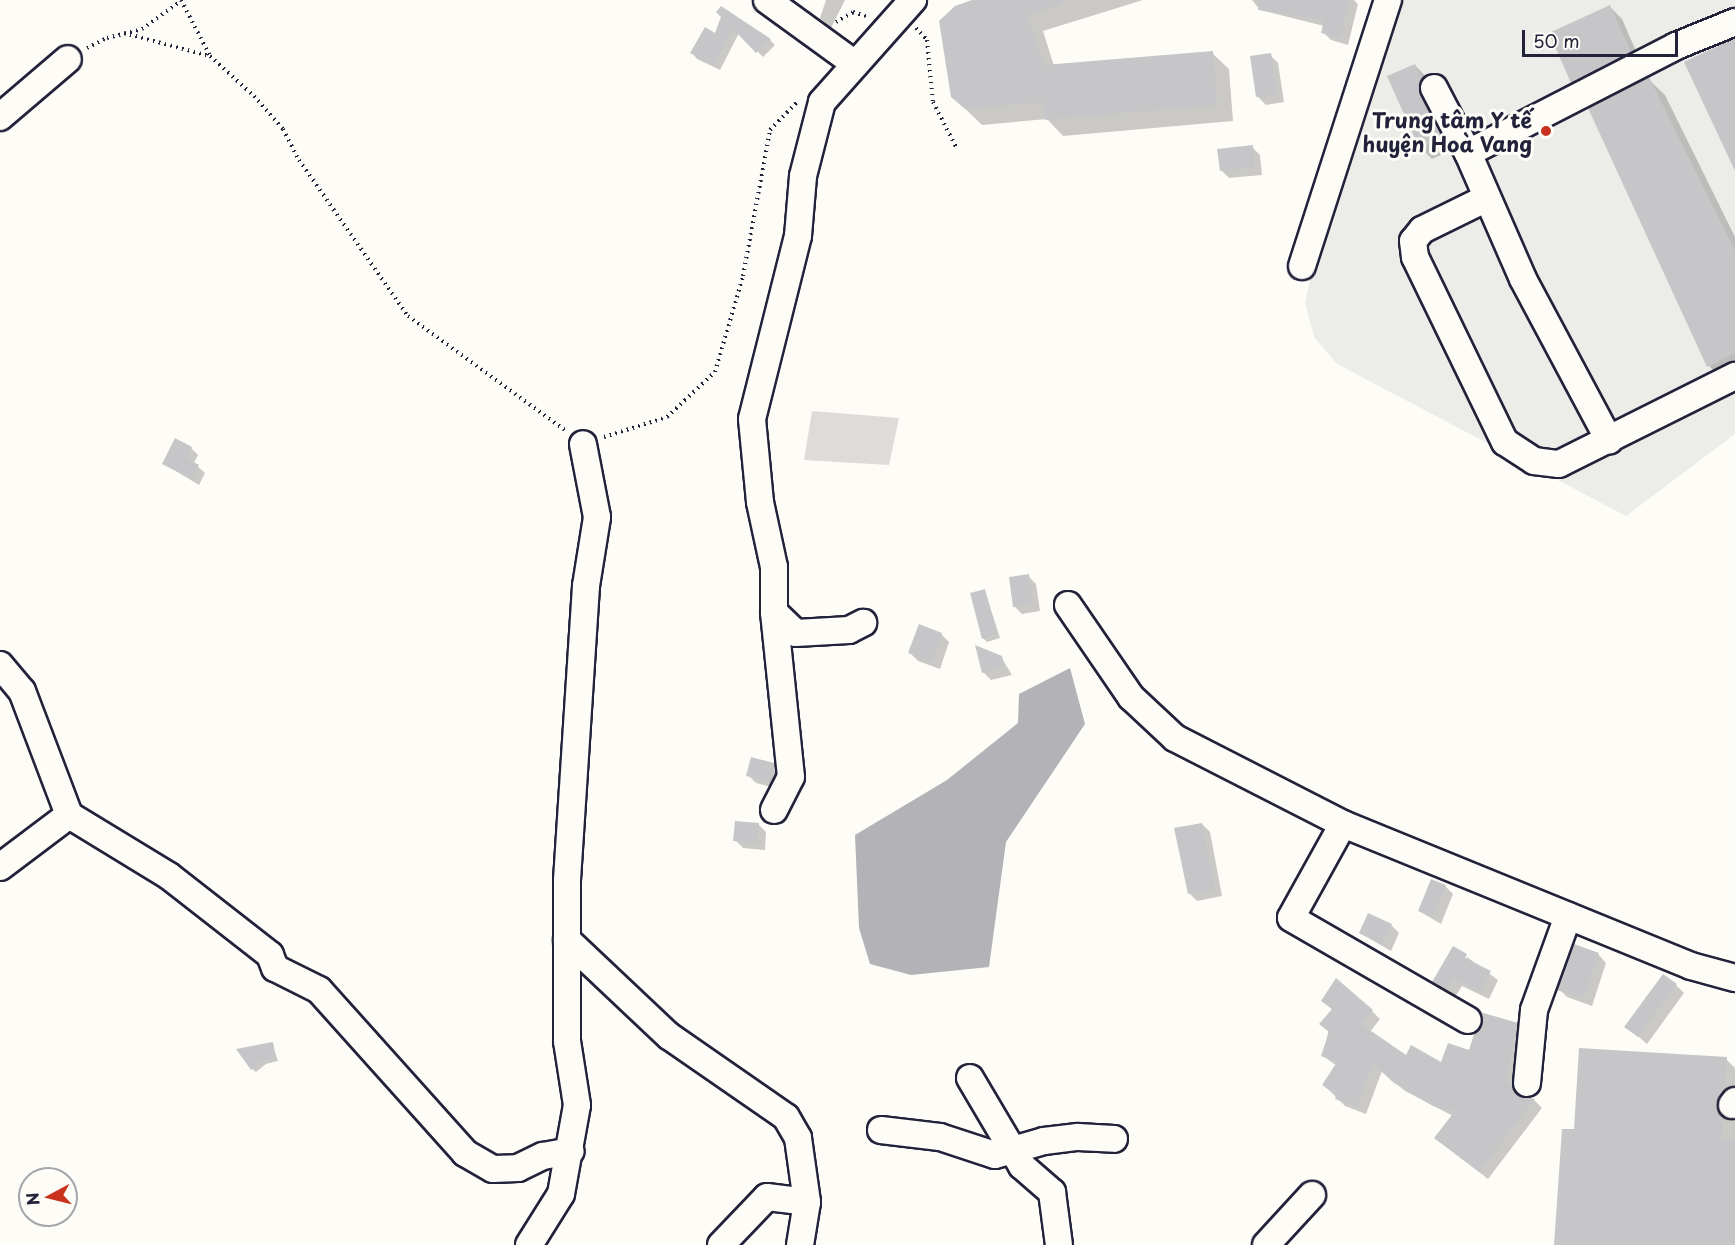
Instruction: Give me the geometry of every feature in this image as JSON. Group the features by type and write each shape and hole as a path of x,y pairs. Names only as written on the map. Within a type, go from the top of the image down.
{"street":[{"path":"766,0 855,64"},
{"path":"774,810 791,777 774,612 774,567 760,502 752,419 798,236 803,176 822,102 914,0"},
{"path":"1302,266 1388,0"},
{"path":"1468,153 1676,46 1735,22"},
{"path":"0,117 68,59"},
{"path":"1434,88 1468,153 1523,279 1609,440"},
{"path":"1487,198 1422,230 1413,241 1415,257 1505,442 1534,461 1559,464 1735,376"},
{"path":"529,1245 561,1194 571,1151 577,1105 567,1041 567,880 586,586 597,517 583,444"},
{"path":"1068,605 1131,697 1160,728 1343,824 1691,966 1735,978"},
{"path":"774,612 796,633 849,630 863,623"},
{"path":"0,665 22,691 69,815 169,876 270,955 275,968 319,990 465,1153 493,1169 518,1168 543,1156 571,1151"},
{"path":"0,867 69,815"},
{"path":"1343,824 1291,918 1468,1020"},
{"path":"1527,1083 1534,1010 1568,916"},
{"path":"567,940 669,1036 786,1118 798,1138 807,1202 800,1245"},
{"path":"970,1078 1022,1166 1052,1192 1059,1245"},
{"path":"881,1130 940,1137 995,1155 1014,1149 1078,1137 1114,1139"},
{"path":"1266,1245 1312,1195"},
{"path":"721,1245 767,1197 807,1202"}],"path":[{"path":"68,59 107,38 142,29 181,0 210,56 254,96 283,129 299,160 408,315 583,444 668,417 715,372 744,276 770,130 806,92"},
{"path":"818,39 853,12 872,19 895,20 914,27 927,40 933,102 957,149"},
{"path":"124,33 210,56"}],"shaded area":[{"name":"Trung tâm Y tế huyện Hoà Vang","path":"1400,0 1735,0 1735,434 1626,516 1337,364 1314,337 1305,302 1314,262"},
{"path":"812,411 899,418 889,465 804,460"},
{"path":"1070,668 1085,724 1006,842 989,967 911,975 870,964 859,928 855,835 947,780 1018,723 1019,694"}],"building":[{"path":"972,0 1062,0 1063,4 1028,15 1044,65 1213,51 1217,105 1045,120 1044,102 965,109 951,97 939,21 955,6"},
{"path":"1258,0 1349,0 1341,38 1321,33 1324,20 1258,10"},
{"path":"1610,5 1631,52 1571,83 1549,33"},
{"path":"721,6 771,39 756,53 733,29 714,66 690,53 705,27 715,33 721,17 716,12"},
{"path":"1735,38 1735,171 1684,62"},
{"path":"1271,53 1277,95 1256,97 1250,56"},
{"path":"1415,64 1422,79 1420,94 1443,137 1419,148 1387,76"},
{"path":"1649,77 1735,251 1735,353 1707,367 1588,108"},
{"path":"1253,145 1255,168 1220,171 1217,149"},
{"path":"175,438 192,447 187,458 199,465 192,479 162,464"},
{"path":"1029,574 1033,604 1013,607 1009,577"},
{"path":"985,589 997,634 982,639 970,593"},
{"path":"919,624 942,633 932,662 908,653"},
{"path":"975,645 1002,656 1005,667 982,673"},
{"path":"751,757 774,763 772,782 746,776"},
{"path":"735,821 759,823 757,843 733,841"},
{"path":"1202,823 1215,889 1188,894 1174,828"},
{"path":"1431,879 1446,885 1433,917 1418,911"},
{"path":"1368,913 1392,924 1382,945 1359,933"},
{"path":"1574,944 1599,953 1584,999 1557,990"},
{"path":"1453,946 1467,954 1465,958 1491,971 1481,992 1453,979 1447,990 1432,982"},
{"path":"1663,974 1677,984 1638,1037 1624,1027"},
{"path":"1336,978 1373,1010 1361,1024 1406,1055 1411,1045 1441,1062 1448,1043 1469,1050 1474,1034 1481,1027 1480,1012 1518,1023 1506,1079 1519,1095 1535,1099 1479,1172 1434,1138 1455,1111 1433,1106 1394,1083 1373,1064 1357,1107 1335,1099 1336,1095 1322,1085 1337,1062 1321,1056 1329,1032 1319,1024 1332,1009 1321,1001"},
{"path":"273,1042 276,1058 262,1061 251,1070 236,1049"},
{"path":"1579,1048 1727,1057 1725,1091 1717,1104 1723,1117 1722,1140 1735,1140 1735,1245 1554,1245 1562,1129 1574,1129"}],"place":[{"name":"Trung tâm Y tế huyện Hoà Vang","path":"1546,131"}]}
